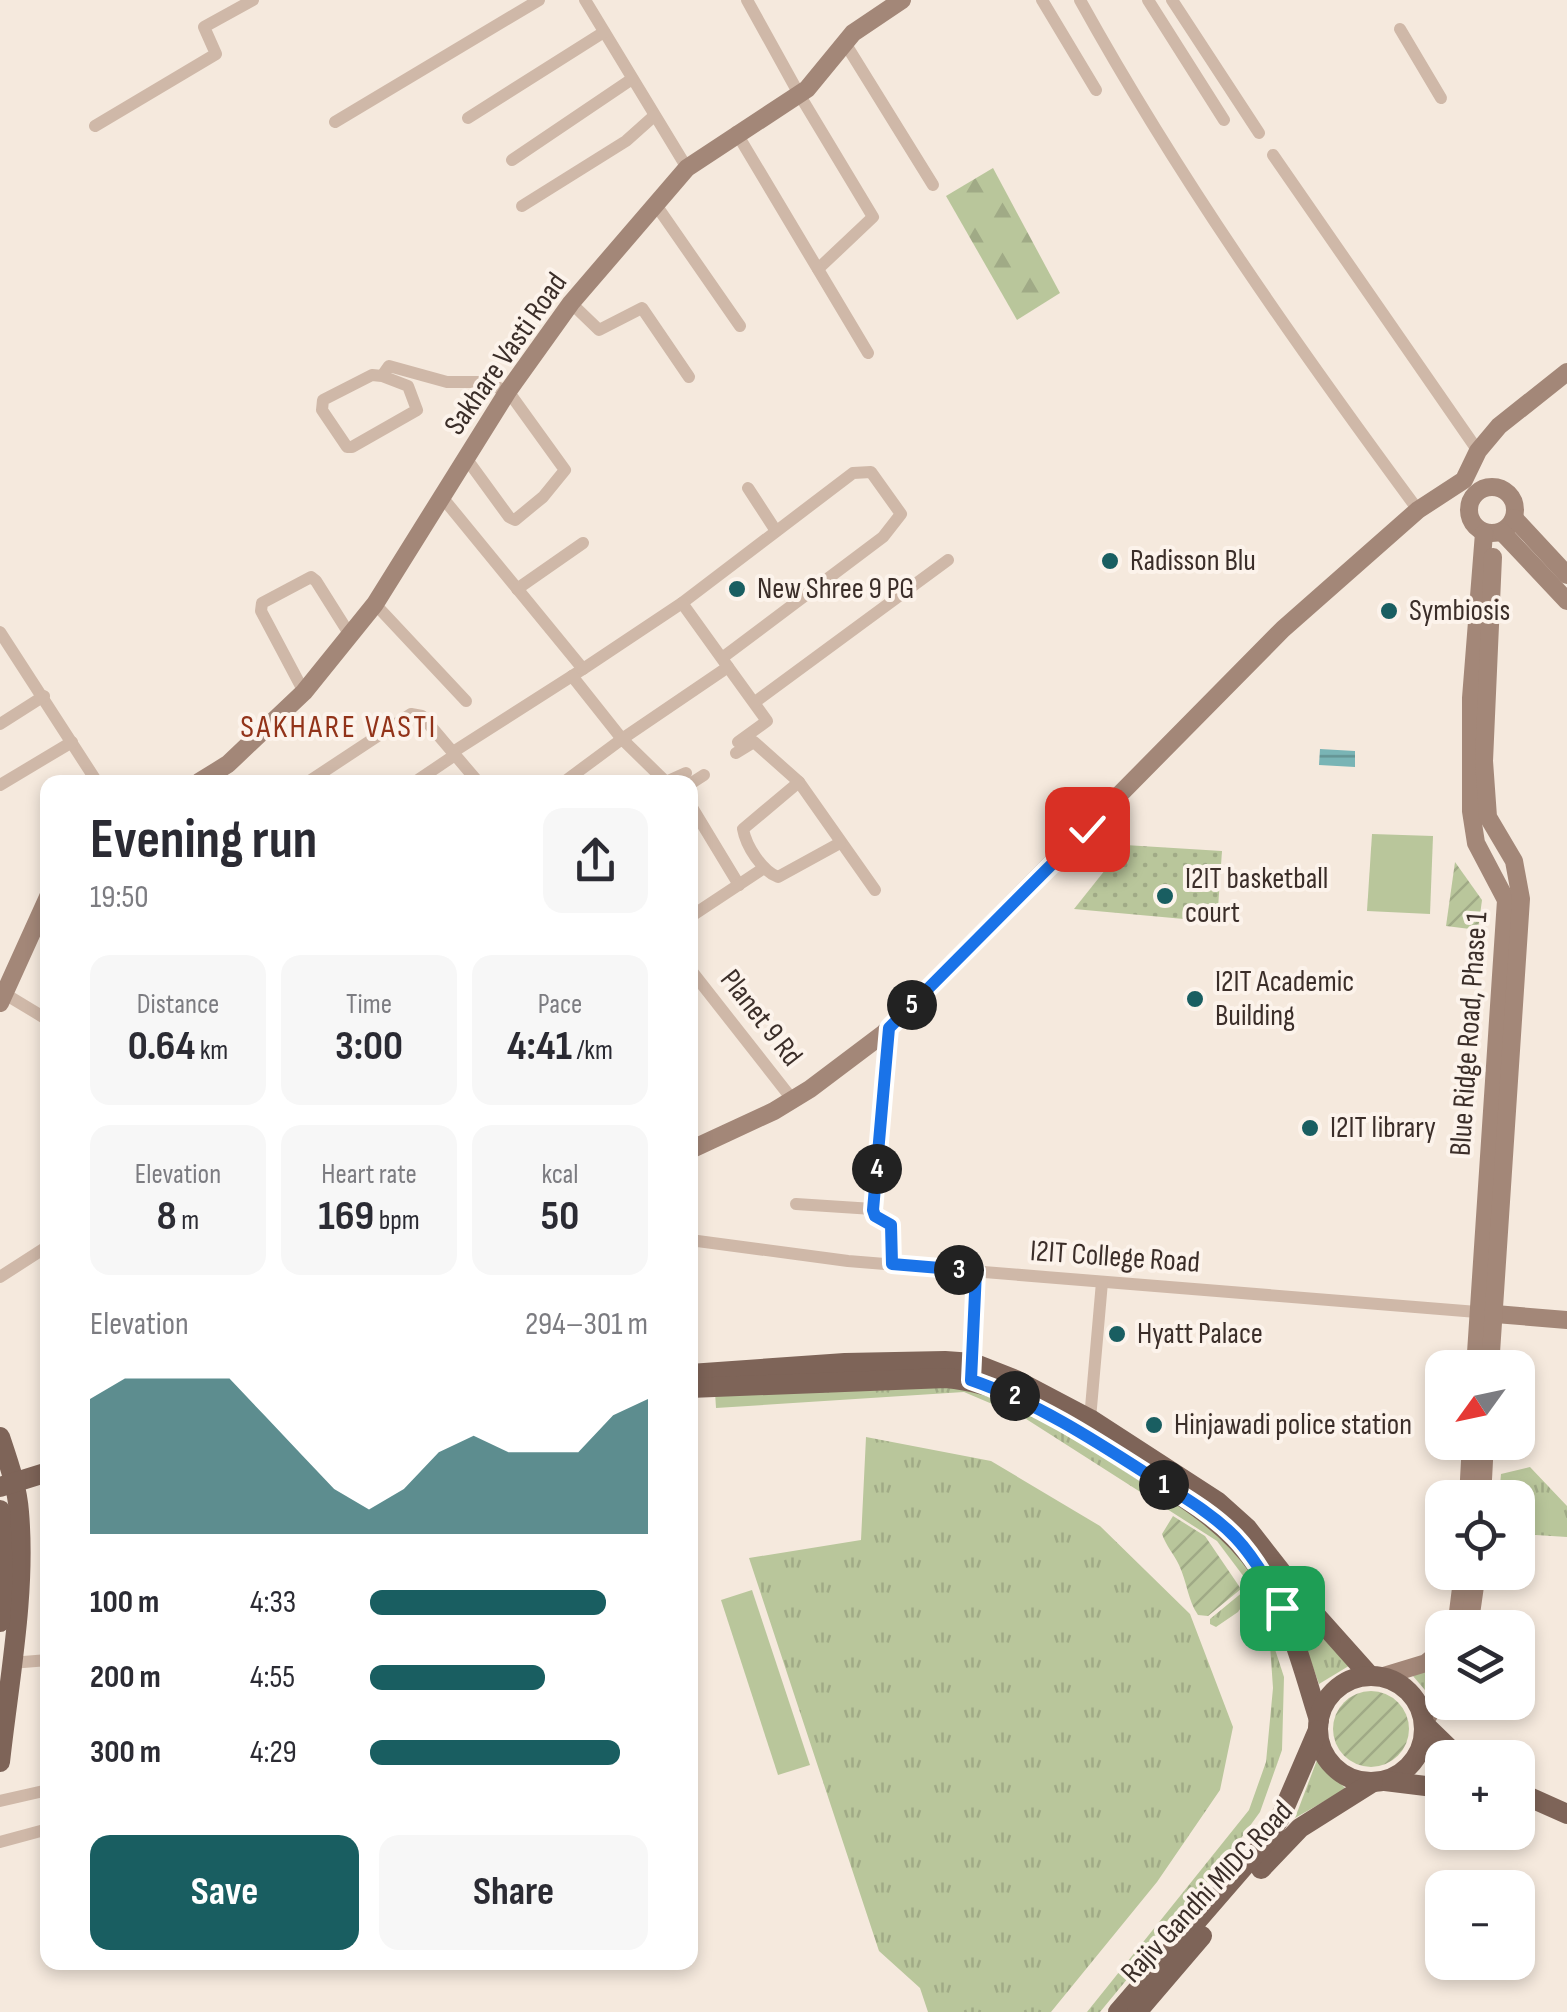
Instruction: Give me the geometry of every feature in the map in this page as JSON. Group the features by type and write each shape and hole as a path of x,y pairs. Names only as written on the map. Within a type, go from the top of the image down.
{"main road":[{"path":"698,1373 846,1363 972,1372 1016,1380 1218,1502 1247,1528 1310,1610 1375,1676 1408,1691 1420,1708 1424,1738 1416,1758 1402,1773 1378,1782"},
{"path":"698,1388 972,1372"},
{"path":"1088,1426 1210,1514 1236,1538 1260,1570 1282,1608 1319,1725 1323,1750 1335,1767 1352,1778 1425,1786"},
{"path":"0,1436 6,1478 19,1512 19,1570 0,1762"},
{"path":"6,1478 40,1462"},
{"path":"6,1478 40,1473"},
{"path":"0,1510 0,1622"},
{"path":"1319,1725 1326,1700 1341,1686 1375,1676"},
{"path":"1424,1724 1440,1740"},
{"name":"Rajiv Gandhi MIDC Road","path":"1118,2012 1267,1840 1319,1725"},
{"name":"Rajiv Gandhi MIDC Road","path":"1137,2012 1300,1828 1378,1782"},
{"path":"1535,1805 1567,1814"},
{"path":"1535,1808 1567,1824"}],"street":[{"path":"95,126 216,54 204,27 253,0"},
{"path":"335,122 538,0"},
{"path":"585,0 687,168"},
{"path":"747,0 798,94 873,217 818,269"},
{"name":"Sakhare Vasti Road","path":"210,775 228,764 304,692 375,604 508,390 572,304 687,168 806,89 852,33 902,0"},
{"path":"1042,0 1096,90"},
{"path":"1080,0 1126,83 1265,298 1418,510"},
{"path":"1148,0 1224,120"},
{"path":"1172,0 1259,133"},
{"path":"1400,30 1441,98"},
{"path":"468,118 604,32"},
{"path":"845,43 933,185"},
{"path":"512,160 632,80"},
{"path":"522,206 626,141 654,116"},
{"path":"736,132 868,353"},
{"path":"1274,156 1478,450"},
{"path":"656,204 740,326"},
{"path":"572,304 599,330 642,308 690,377"},
{"path":"382,376 389,366 447,382 481,382 508,390 564,465 564,476 515,520 466,458"},
{"path":"1567,372 1503,422 1478,450 1468,516 1477,529 1498,529 1567,575"},
{"path":"372,375 382,376 408,386 417,410 347,447 322,410 324,400 372,375"},
{"path":"425,775 682,603 852,473 871,472 901,514 883,537 573,775"},
{"path":"698,1146 792,1099 889,1028 1283,629 1418,510 1470,487 1504,490 1514,503 1498,529"},
{"path":"748,488 776,530"},
{"path":"442,496 517,589 622,739 659,775"},
{"path":"1498,529 1567,601"},
{"name":"Blue Ridge Road, Phase 1","path":"1488,1350 1485,1313 1506,900 1476,843 1471,811 1471,698 1498,529"},
{"name":"Blue Ridge Road, Phase 1","path":"1479,1350 1521,899 1514,861 1488,817 1486,801 1484,761 1498,529"},
{"path":"517,589 583,543"},
{"path":"755,702 948,560"},
{"path":"304,692 260,611 262,603 310,577 316,580 350,635"},
{"path":"682,603 767,720 734,750 754,742 798,782 875,890"},
{"path":"375,604 466,701"},
{"path":"0,632 93,775"},
{"path":"0,724 44,696"},
{"path":"319,775 411,714 422,716 472,775"},
{"path":"0,785 72,742"},
{"path":"698,776 704,775"},
{"path":"798,782 742,829 764,868 778,877 840,843"},
{"path":"698,817 739,885"},
{"path":"698,911 764,868"},
{"path":"40,915 2,998 40,1016"},
{"name":"Planet 9 Rd","path":"698,979 792,1099"},
{"path":"889,1028 873,1210 875,1216 891,1225 892,1264"},
{"path":"796,1204 873,1210"},
{"name":"I2IT College Road","path":"698,1241 892,1264 1485,1313"},
{"path":"0,1277 40,1251"},
{"path":"972,1372 976,1271"},
{"path":"1088,1426 1102,1282"},
{"path":"1485,1313 1567,1320"},
{"path":"11,1663 40,1661"},
{"path":"1375,1676 1425,1663"},
{"path":"1424,1724 1426,1720"},
{"path":"0,1801 40,1792"},
{"path":"0,1842 40,1831"}],"green space":[{"path":"993,168 1060,293 1017,320 946,196"},
{"path":"1372,834 1433,836 1430,914 1367,911"},
{"path":"1125,845 1222,851 1217,922 1074,909"},
{"path":"1455,862 1482,900 1478,930 1446,926"},
{"path":"961,1384 1036,1413 1214,1524 1260,1581 1238,1612 1216,1627 1210,1624 1210,1619 1244,1591 1244,1577 1217,1541 1023,1417 964,1392 716,1408 715,1392"},
{"path":"866,1437 991,1461 1100,1526 1190,1614 1233,1727 1220,1790 1157,1882 1051,2012 928,2012 920,1988 879,1951 749,1558 861,1540"},
{"path":"1530,1467 1567,1506 1567,1537 1535,1535 1535,1480 1500,1480 1501,1474"},
{"path":"1173,1516 1205,1536 1241,1589 1208,1616 1198,1615 1195,1610 1179,1565 1162,1534"},
{"path":"752,1590 810,1765 778,1775 721,1600"},
{"path":"1291,1606 1352,1664 1319,1684"},
{"path":"1269,1631 1284,1677 1282,1750 1260,1812 1100,2012 1087,2012 1249,1810 1266,1762 1273,1688"},
{"path":"1425,1670 1425,1690 1413,1676"},
{"path":"1371,1691 1398,1702 1409,1729 1398,1756 1371,1767 1344,1756 1333,1729 1344,1702"},
{"path":"1317,1760 1346,1789 1295,1818"}],"water":[{"path":"1320,749 1355,751 1355,767 1319,765"}],"place":[{"name":"Radisson Blu","path":"1110,561"},
{"name":"New Shree 9 PG","path":"737,589"},
{"name":"Symbiosis","path":"1389,611"},
{"name":"I2IT basketball court","path":"1165,896"},
{"name":"I2IT Academic Building","path":"1195,999"},
{"name":"I2IT library","path":"1310,1128"},
{"name":"Hyatt Palace","path":"1117,1334"},
{"name":"Hinjawadi police station","path":"1154,1425"}],"district":[{"name":"SAKHARE VASTI","path":"339,727"}],"route":[{"path":"1087,829 889,1028 873,1210 875,1216 891,1225 892,1264 976,1271 971,1380 1011,1394 1086,1434 1210,1514 1236,1538 1282,1608"}]}
